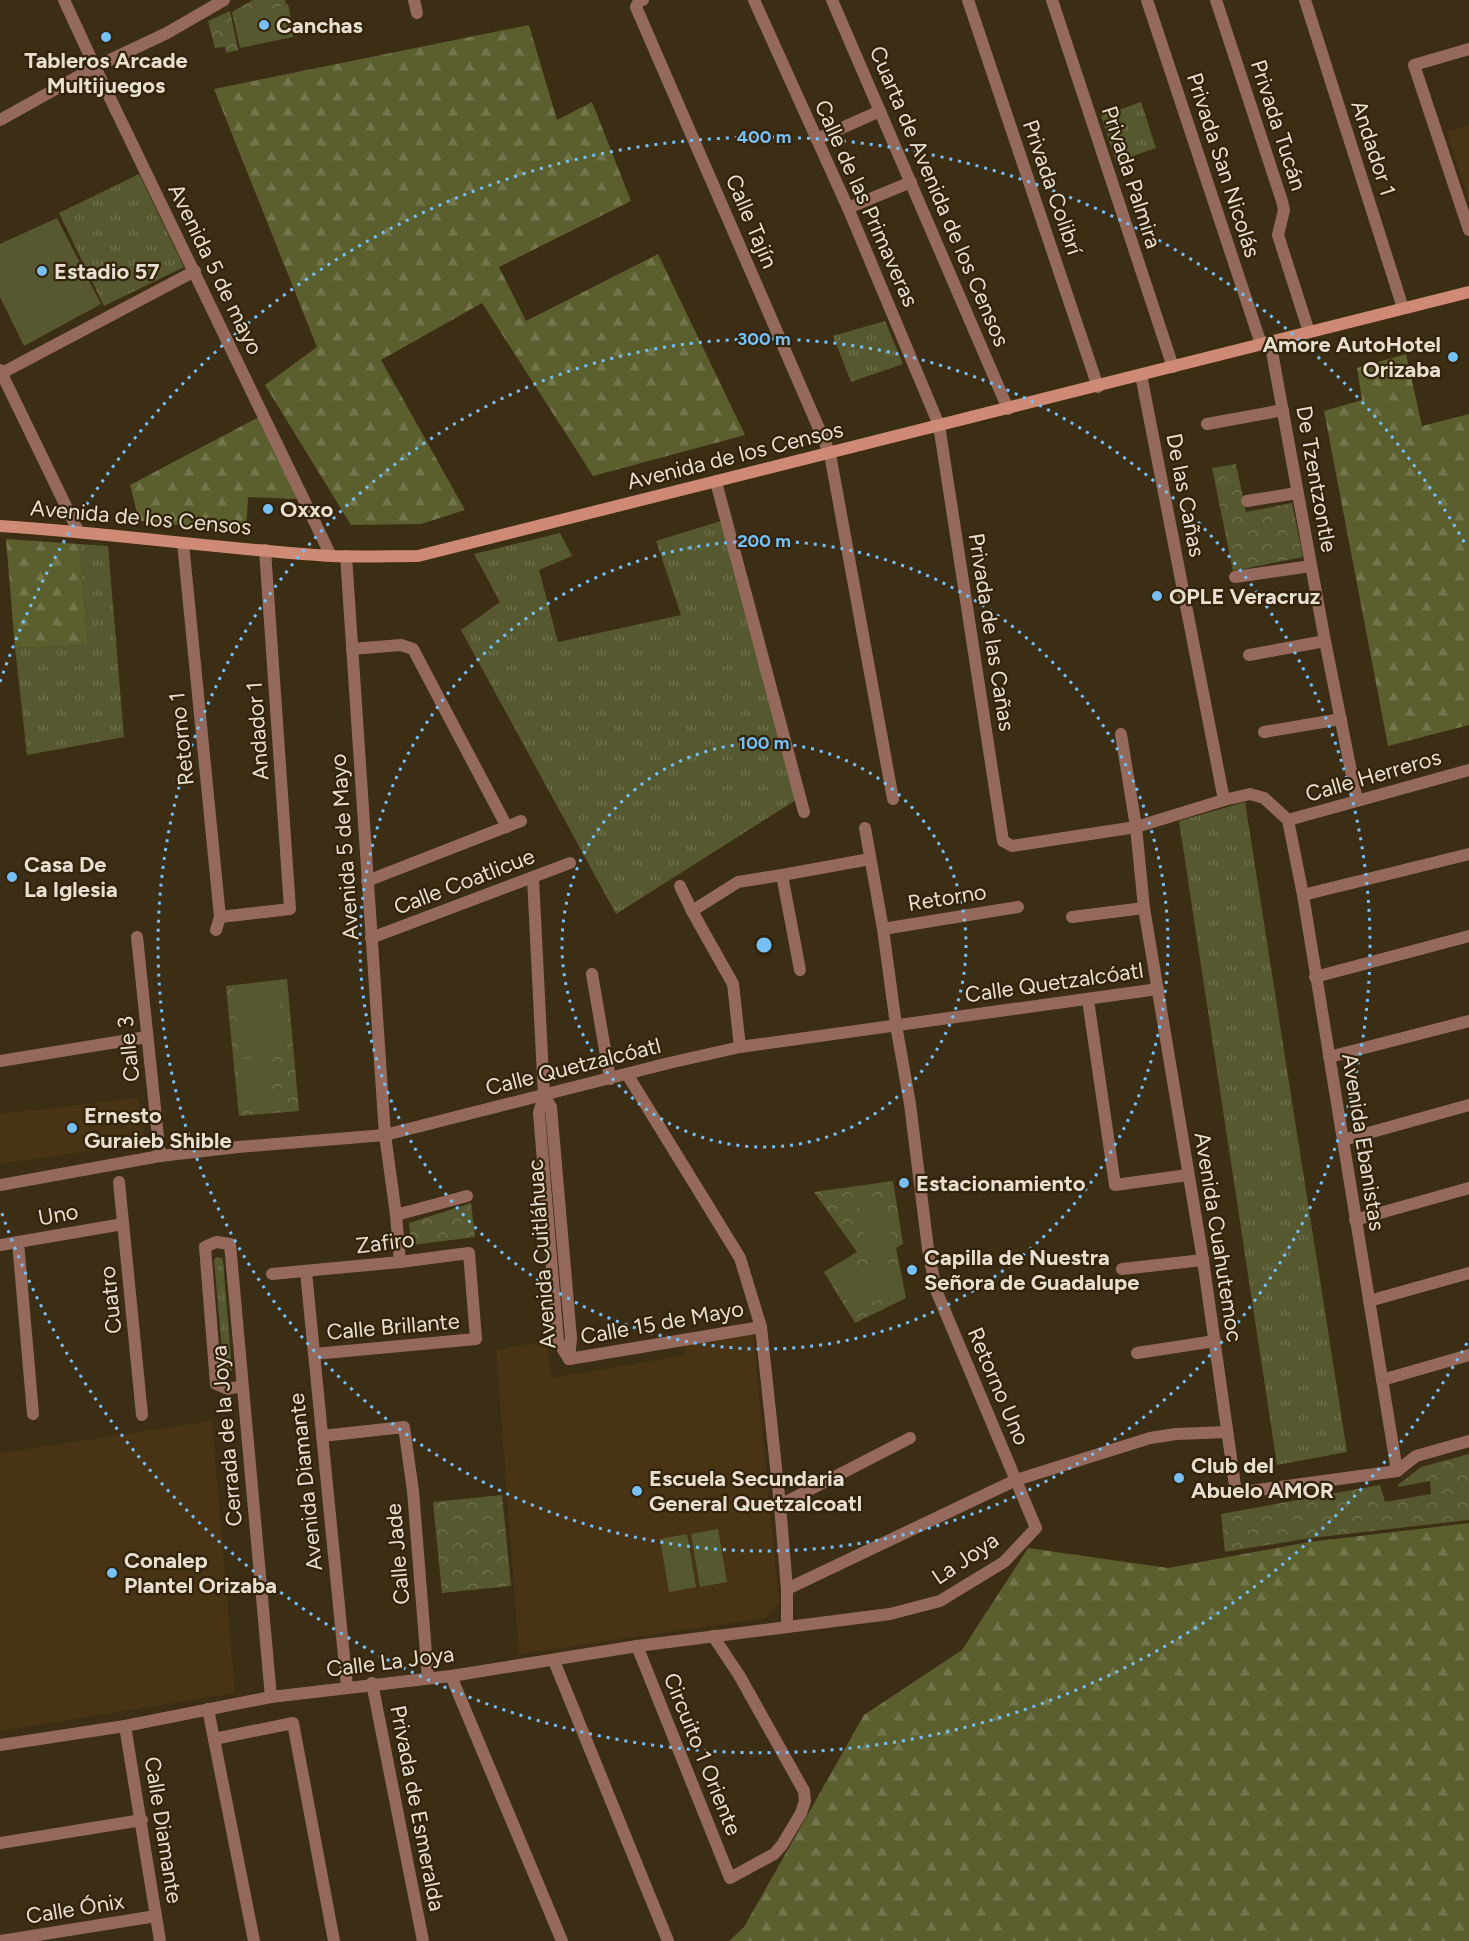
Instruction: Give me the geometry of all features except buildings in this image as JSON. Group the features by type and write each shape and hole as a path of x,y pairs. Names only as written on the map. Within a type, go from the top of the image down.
{"street":[{"name":"Avenida 5 de mayo","path":"64,0 94,67 195,271 331,556"},
{"path":"0,120 94,67 167,33 224,0"},
{"path":"414,0 417,13"},
{"name":"Calle de las Primaveras","path":"754,0 848,208 939,425"},
{"name":"Cuarta de Avenida de los Censos","path":"832,0 1008,409"},
{"name":"Privada Colibrí","path":"968,0 1098,387"},
{"name":"Privada Palmira","path":"1052,0 1173,367"},
{"name":"Privada San Nicolás","path":"1147,0 1265,343"},
{"name":"Privada Tucán","path":"1216,0 1282,201 1284,210 1278,236 1309,332"},
{"name":"Andador 1","path":"1305,0 1403,308"},
{"name":"Calle Tajín","path":"640,2 636,7 830,454 893,800"},
{"path":"1469,49 1414,65 1469,230"},
{"path":"817,139 880,111"},
{"path":"848,208 912,182"},
{"path":"78,531 1,373 195,271"},
{"name":"Avenida de los Censos","path":"0,526 78,531 331,556 418,556 1469,292"},
{"name":"De Tzentzontle","path":"1265,343 1283,410 1357,801"},
{"name":"De las Cañas","path":"1141,375 1224,800"},
{"path":"1207,424 1283,410"},
{"name":"Privada de las Cañas","path":"939,425 1003,841 1012,846 1136,827"},
{"path":"716,482 804,812"},
{"path":"1247,501 1297,493"},
{"name":"Retorno 1","path":"183,543 220,917 216,930"},
{"name":"Andador 1","path":"220,917 290,909 265,550"},
{"name":"Avenida 5 de Mayo","path":"346,556 385,1135"},
{"path":"1235,577 1311,566"},
{"path":"1249,655 1325,641"},
{"path":"352,649 401,645 413,649 507,827"},
{"path":"1264,732 1341,719"},
{"name":"Avenida Cuahutemoc","path":"1121,734 1136,827 1144,908 1203,1260 1236,1493 1397,1471"},
{"name":"Calle Herreros","path":"1288,820 1469,770"},
{"path":"1136,827 1250,794 1264,798 1288,820"},
{"name":"Avenida Ebanistas","path":"1288,820 1303,896 1354,1220 1397,1471"},
{"path":"367,881 521,821"},
{"name":"Retorno","path":"865,828 883,928 896,1025"},
{"path":"1303,896 1469,854"},
{"path":"692,911 738,882 870,859"},
{"name":"Calle Coatlicue","path":"372,938 570,863"},
{"path":"782,875 800,970"},
{"name":"Avenida Cuitláhuac","path":"533,878 544,1096 539,1113 558,1341 569,1359"},
{"path":"680,886 733,984 740,1047"},
{"name":"Retorno","path":"883,928 1018,907"},
{"path":"1072,917 1144,908"},
{"path":"1315,977 1469,936"},
{"name":"Calle 3","path":"137,937 160,1156"},
{"path":"592,974 610,1079"},
{"name":"Calle Quetzalcóatl","path":"0,1185 160,1156 385,1135 740,1047 1158,989"},
{"path":"1088,1000 1115,1185 1188,1175"},
{"path":"1329,1057 1469,1021"},
{"name":"Retorno Uno","path":"896,1025 910,1104 928,1249 936,1290 1016,1480"},
{"path":"0,1061 147,1037"},
{"path":"627,1074 740,1258 761,1327 780,1505 787,1589 787,1627"},
{"path":"1343,1140 1469,1105"},
{"path":"385,1135 400,1262"},
{"name":"Cuatro","path":"119,1182 142,1414"},
{"path":"1354,1220 1469,1188"},
{"path":"396,1215 467,1196"},
{"name":"Uno","path":"0,1245 123,1224"},
{"name":"Cerrada de la Joya","path":"242,1386 228,1389 216,1384 205,1247 223,1241 230,1244 271,1697"},
{"path":"18,1242 33,1414"},
{"name":"Zafiro","path":"272,1274 469,1253 476,1339"},
{"path":"1122,1269 1203,1260"},
{"name":"Avenida Diamante","path":"306,1272 347,1687"},
{"path":"1369,1301 1469,1273"},
{"name":"Calle 15 de Mayo","path":"569,1359 761,1327"},
{"name":"Calle Brillante","path":"314,1354 476,1339"},
{"path":"1137,1353 1215,1341"},
{"path":"1382,1380 1469,1355"},
{"name":"Calle Jade","path":"322,1436 404,1427 413,1491 428,1678"},
{"path":"787,1589 1016,1480 1150,1438 1176,1434 1227,1432"},
{"path":"780,1505 910,1438"},
{"path":"1397,1471 1416,1456 1469,1441"},
{"name":"La Joya","path":"787,1627 890,1614 940,1601 1004,1562 1036,1528 1016,1480"},
{"name":"Calle La Joya","path":"0,1745 125,1726 271,1697 372,1683 451,1676 637,1646 787,1627"},
{"name":"Circuito 1 Oriente","path":"637,1646 730,1878 774,1854 790,1832 806,1801 804,1791 739,1675 713,1636"},
{"path":"554,1661 668,1941"},
{"path":"451,1676 562,1941"},
{"name":"Privada de Esmeralda","path":"372,1683 423,1941"},
{"path":"208,1709 254,1941"},
{"path":"214,1739 293,1723 334,1941"},
{"name":"Calle Diamante","path":"125,1726 160,1941"},
{"path":"0,1843 142,1820"},
{"name":"Calle Ónix","path":"1,1941 156,1916"}],"shaded area":[{"path":"1469,125 1469,202 1447,132"},
{"name":"Ernesto Guraieb Shible","path":"138,1098 146,1143 0,1164 0,1114"},
{"name":"Escuela Secundaria General Quetzalcoatl","path":"753,1334 779,1603 766,1618 519,1654 496,1350 546,1341 552,1378 686,1355 684,1344"},
{"name":"Conalep Plantel Orizaba","path":"212,1421 235,1693 0,1731 0,1453"}],"green space":[{"name":"Canchas","path":"253,0 285,0 293,37 240,48 232,12"},
{"name":"Canchas","path":"288,4 294,33 240,45 236,18"},
{"path":"230,11 238,50 226,53 225,47 215,48 208,21"},
{"path":"529,25 557,120 592,102 631,201 499,267 526,321 658,254 745,435 593,476 482,303 381,360 465,510 421,524 351,525 265,385 317,347 214,89"},
{"path":"1141,102 1156,148 1116,162 1101,116"},
{"path":"139,174 184,267 104,306 59,213"},
{"name":"Estadio 57","path":"57,218 101,304 24,346 0,297 0,244"},
{"path":"885,321 903,364 851,382 833,336"},
{"path":"1406,354 1422,426 1469,414 1469,725 1388,746 1324,411 1362,400 1357,368"},
{"path":"259,417 297,499 248,497 246,532 139,521 130,485"},
{"path":"1236,464 1246,512 1292,503 1303,557 1233,571 1212,468"},
{"path":"721,521 796,800 616,914 461,630 500,602 474,554 560,533 572,556 539,570 558,642 681,615 656,541"},
{"path":"6,539 79,544 88,645 15,648"},
{"path":"79,544 108,546 124,737 27,755 15,648 88,645"},
{"path":"1245,802 1347,1452 1277,1465 1179,821"},
{"path":"287,979 299,1111 239,1116 226,986"},
{"path":"278,984 285,1046 240,1051 233,989"},
{"path":"269,1056 274,1108 243,1110 239,1060"},
{"path":"893,1181 903,1244 896,1248 906,1298 855,1323 824,1272 857,1252 814,1192"},
{"path":"886,1200 895,1257 868,1261 859,1204"},
{"path":"471,1203 475,1237 411,1245 409,1223"},
{"path":"222,1258 223,1261 232,1370 228,1373 224,1372 214,1259"},
{"path":"895,1262 902,1295 848,1307 840,1274"},
{"path":"1469,1454 1469,1520 1311,1538 1225,1552 1221,1514 1380,1485 1385,1502 1431,1494 1430,1481 1398,1487 1398,1485 1421,1467"},
{"path":"502,1495 511,1586 442,1593 433,1502"},
{"path":"1469,1523 1469,1941 729,1941 744,1927 864,1715 962,1650 1028,1548 1168,1568 1309,1542"},
{"path":"718,1529 727,1582 700,1587 691,1534"},
{"path":"687,1534 696,1587 669,1592 660,1539"}],"place":[{"name":"Canchas","path":"264,25"},
{"name":"Tableros Arcade Multijuegos","path":"106,37"},
{"name":"Estadio 57","path":"42,271"},
{"name":"Amore AutoHotel Orizaba","path":"1453,357"},
{"name":"Oxxo","path":"268,509"},
{"name":"OPLE Veracruz","path":"1157,596"},
{"name":"Casa De La Iglesia","path":"12,877"},
{"name":"Ernesto Guraieb Shible","path":"72,1128"},
{"name":"Estacionamiento","path":"904,1183"},
{"name":"Capilla de Nuestra Señora de Guadalupe","path":"912,1270"},
{"name":"Club del Abuelo AMOR","path":"1179,1478"},
{"name":"Escuela Secundaria General Quetzalcoatl","path":"637,1491"},
{"name":"Conalep Plantel Orizaba","path":"112,1573"}]}
